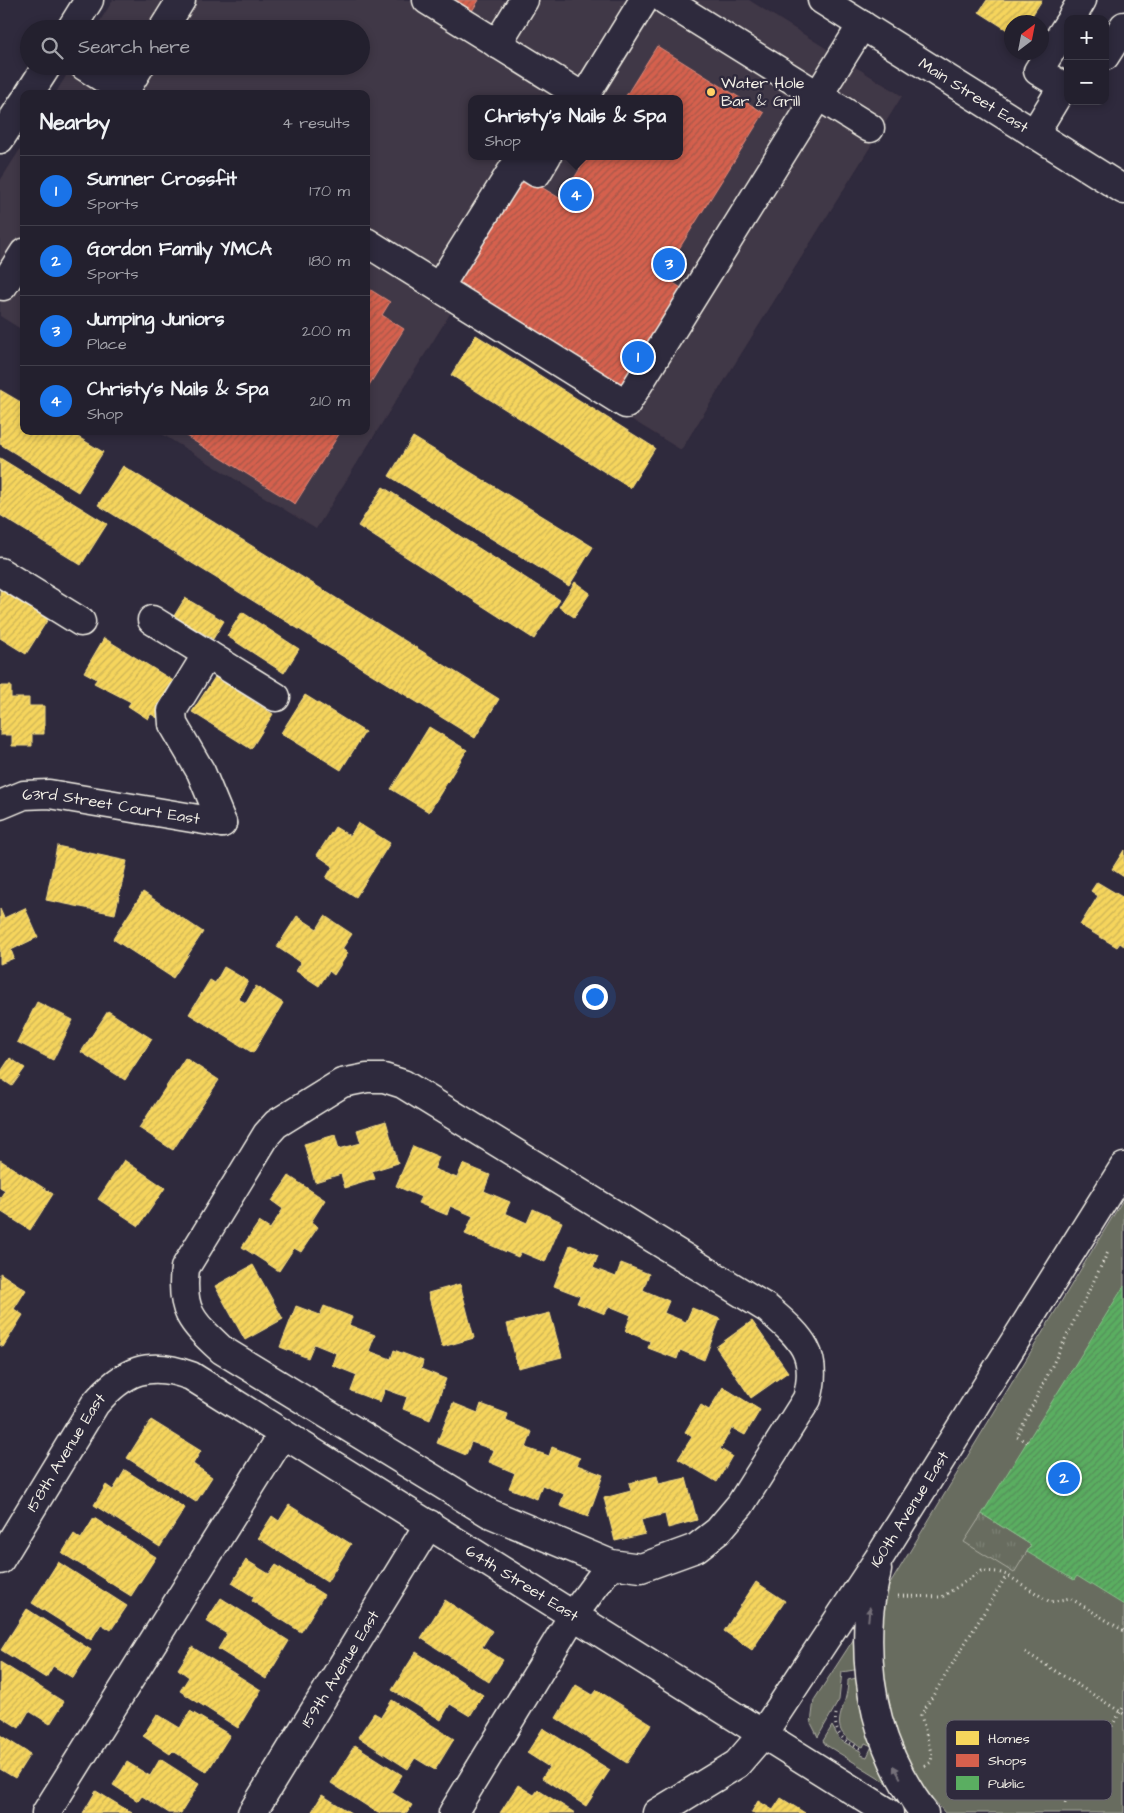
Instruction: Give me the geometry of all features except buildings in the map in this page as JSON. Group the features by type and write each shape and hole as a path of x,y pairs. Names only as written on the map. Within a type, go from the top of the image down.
{"street":[{"path":"77,20 89,0"},
{"path":"169,20 181,0"},
{"path":"427,0 578,95"},
{"path":"497,44 524,0"},
{"path":"585,95 644,0"},
{"path":"664,0 870,128"},
{"name":"Main Street East","path":"822,0 1124,190"},
{"path":"1073,15 1082,0"},
{"path":"370,244 626,404 862,25"},
{"path":"1109,50 1124,26"},
{"path":"1064,30 1038,71 1064,87"},
{"path":"32,90 41,75"},
{"path":"98,75 120,90"},
{"path":"127,90 135,75"},
{"path":"1034,134 1064,91"},
{"path":"439,287 518,161 537,173 545,160"},
{"path":"0,284 3,286 20,259"},
{"path":"0,572 81,622"},
{"path":"152,620 276,697"},
{"name":"63rd Street Court East","path":"0,805 24,795 49,794 222,823 201,772 173,724 172,711 207,654"},
{"path":"367,1078 384,1078 403,1084 768,1308 802,1342 809,1359 812,1379 807,1399 740,1505 724,1524 696,1548 641,1568 611,1564 489,1513 222,1350 194,1324 185,1303 184,1283 186,1268 267,1134 276,1124 342,1083 367,1078"},
{"name":"160th Avenue East","path":"657,1813 737,1764 762,1735 879,1558 1124,1167"},
{"path":"203,1384 222,1350"},
{"name":"64th Street East","path":"151,1368 172,1369 203,1384 574,1614 762,1735 861,1806 889,1813"},
{"name":"158th Avenue East","path":"0,1560 95,1404 110,1386 136,1371 151,1368"},
{"path":"46,1813 283,1434"},
{"name":"159th Avenue East","path":"252,1813 429,1524"},
{"path":"879,1558 869,1614 868,1660 872,1699 881,1734 893,1765 924,1813"},
{"path":"452,1813 574,1614 611,1564"}],"path":[{"path":"1027,1442 1018,1437 1108,1252"},
{"path":"895,1596 942,1597 981,1571 998,1572 1007,1575 1050,1602 1070,1598 1124,1632"},
{"path":"918,1771 931,1762 932,1756 921,1716 1007,1575"},
{"path":"1025,1652 1122,1713"},
{"path":"1112,1729 1124,1706"},
{"path":"836,1714 834,1724 841,1738 862,1749"}],"shaded area":[{"path":"113,0 749,0 902,96 681,450 453,309 316,529 163,435 370,435 370,90 57,90 67,75 370,75 370,20 101,20"},
{"path":"20,149 20,328 0,316 0,181"}],"green space":[{"path":"1124,1198 1124,1813 945,1813 913,1775 882,1702 882,1609 887,1589"},
{"path":"982,1514 1031,1545 1014,1573 964,1542"},
{"path":"857,1634 860,1669 842,1672 839,1700 818,1737 811,1723 814,1700"},
{"path":"860,1677 891,1783 889,1784 826,1745 823,1741 832,1726 840,1740 862,1752 861,1755 867,1757 872,1746 865,1743 863,1747 850,1740 843,1734 840,1727 848,1680"}],"place":[{"name":"Water Hole Bar & Grill","path":"711,92"},
{"name":"Christy's Nails & Spa","path":"576,195"},
{"name":"Jumping Juniors","path":"669,264"},
{"name":"Sumner Crossfit","path":"638,357"},
{"name":"Gordon Family YMCA","path":"1064,1478"}]}
